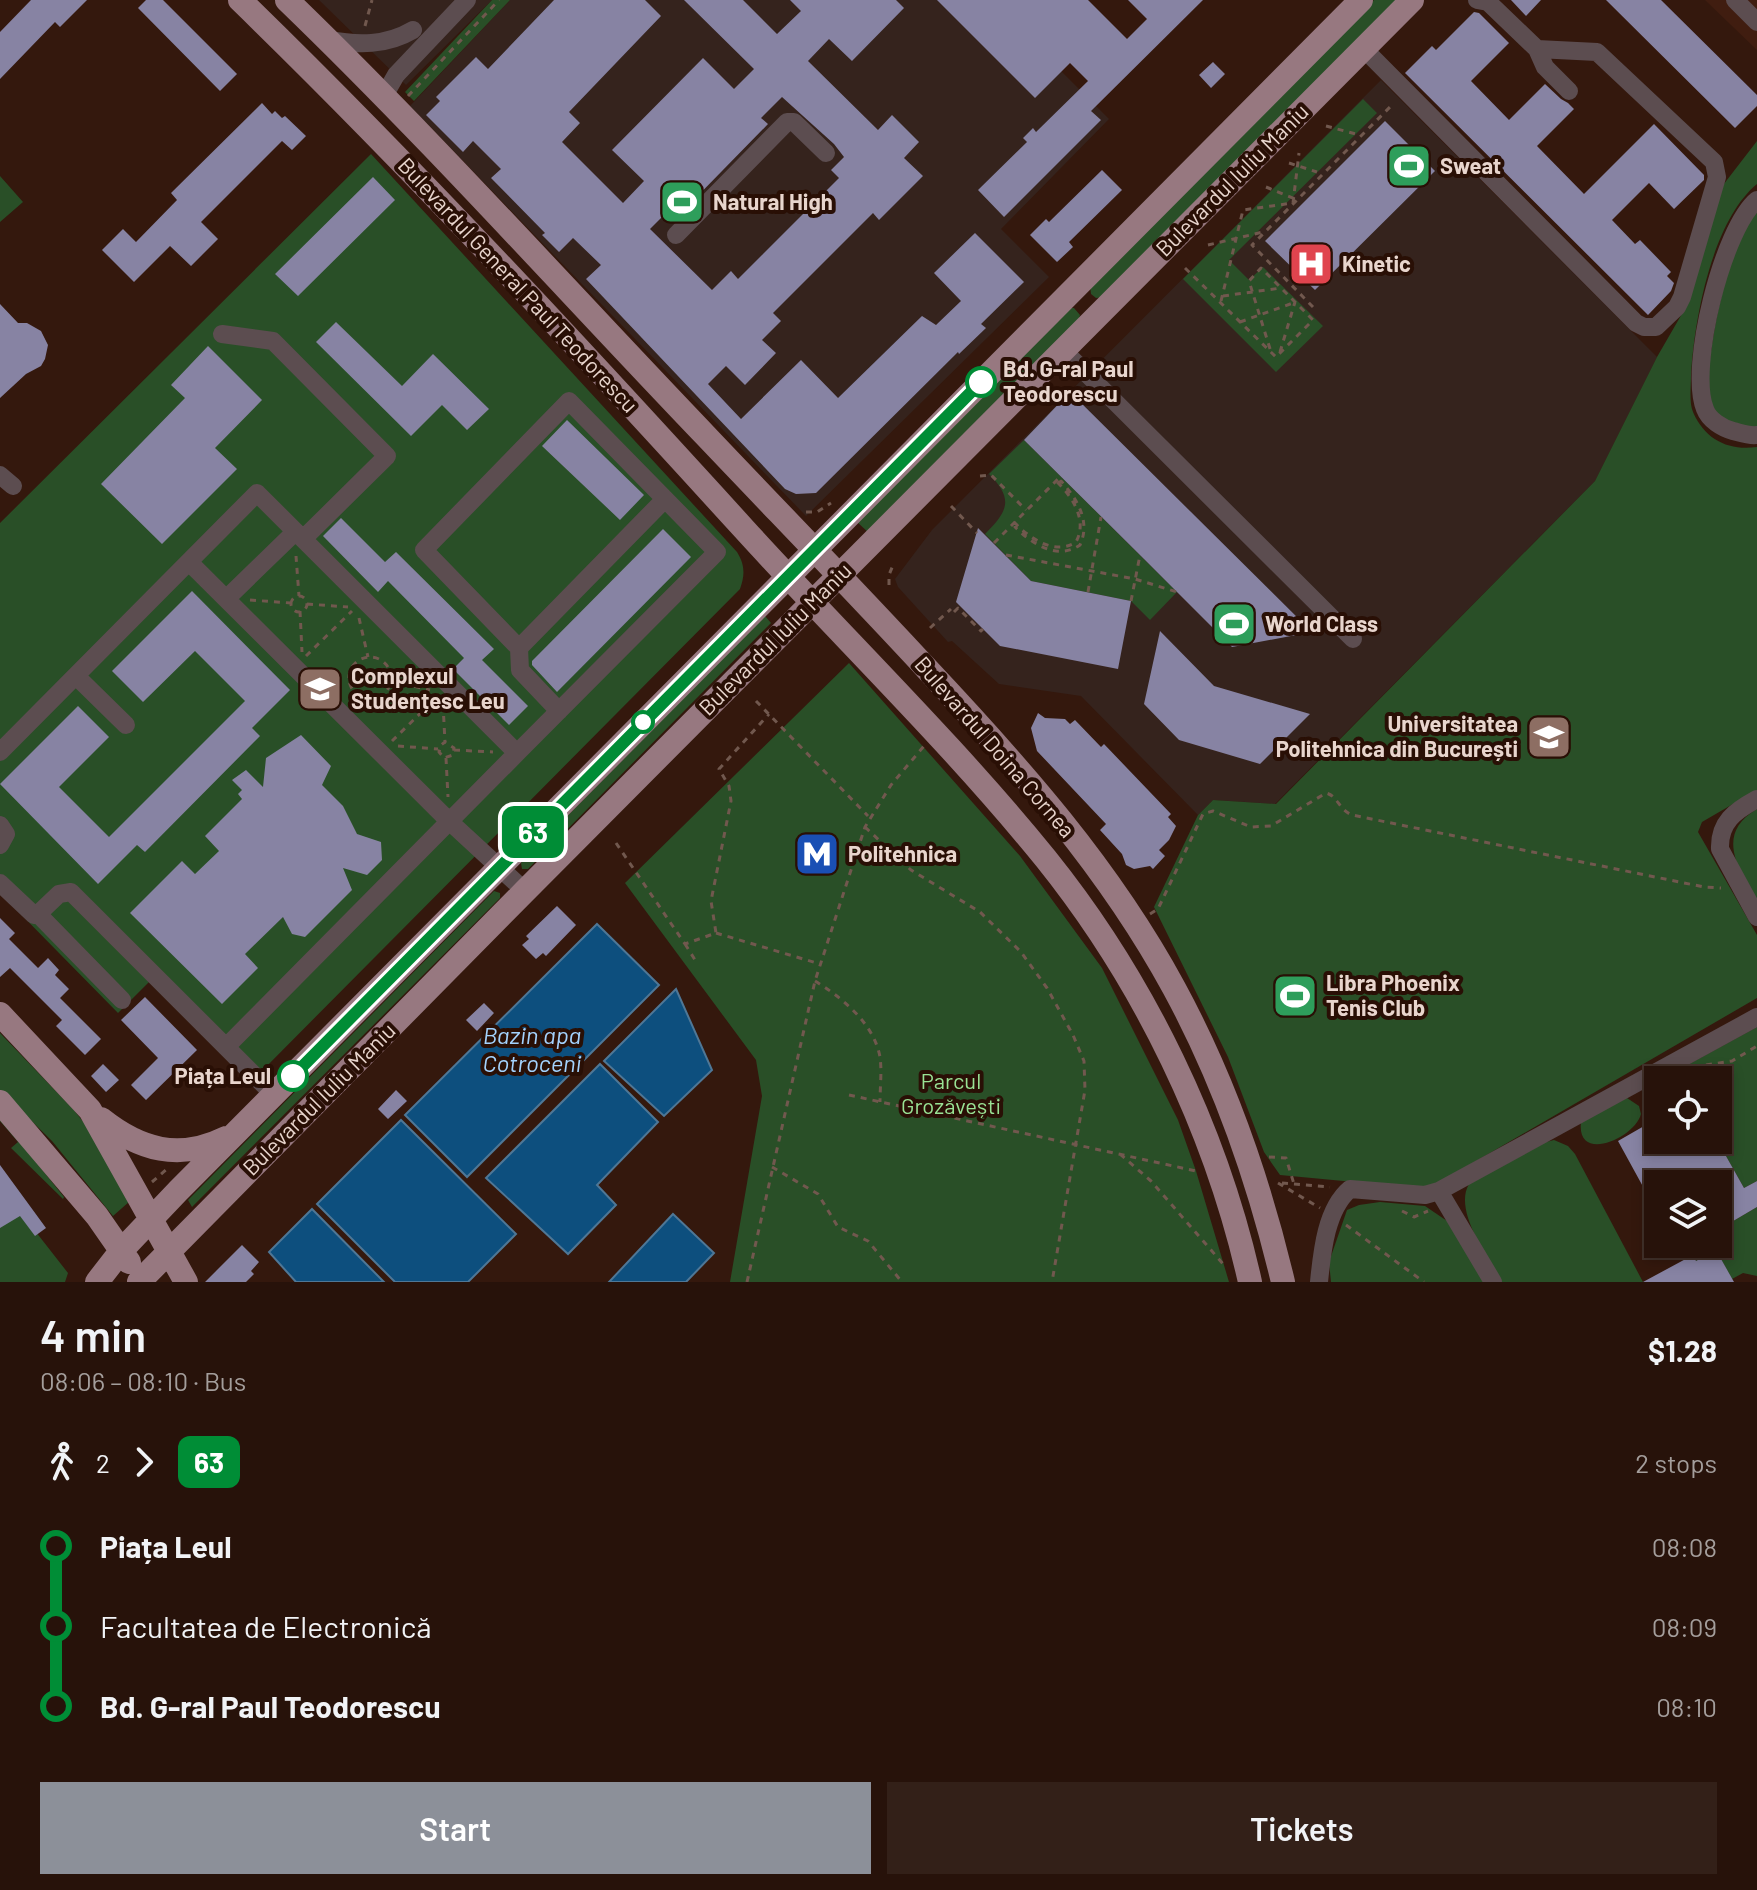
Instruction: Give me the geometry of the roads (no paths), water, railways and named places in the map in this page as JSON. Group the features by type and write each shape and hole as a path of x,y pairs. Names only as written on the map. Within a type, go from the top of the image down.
{"main road":[{"name":"Bulevardul General Paul Teodorescu","path":"240,0 369,126 813,602"},
{"name":"Bulevardul General Paul Teodorescu","path":"287,0 394,98 839,575"},
{"name":"Bulevardul Iuliu Maniu","path":"97,1282 121,1251 499,866 1361,0"},
{"name":"Bulevardul Iuliu Maniu","path":"141,1281 1412,0"},
{"name":"Bulevardul Doina Cornea","path":"839,575 1017,765 1076,838 1136,925 1174,988 1229,1109 1259,1190 1283,1282"},
{"name":"Bulevardul Doina Cornea","path":"813,602 1048,861 1107,945 1146,1006 1198,1120 1249,1276"},
{"path":"0,1014 90,1110 127,1138 162,1149 198,1148 238,1131"},
{"path":"0,1102 97,1216 141,1281"},
{"path":"90,1110 186,1282"}],"street":[{"path":"394,98 396,75 467,0"},
{"path":"1477,0 1488,2 1537,49 1545,67 1569,91"},
{"path":"1735,0 1757,22"},
{"path":"431,38 447,6"},
{"path":"328,40 372,44 393,40 413,30"},
{"path":"1364,49 1636,323 1656,327 1677,307 1682,297 1717,169 1714,162 1597,52 1537,49"},
{"path":"676,235 787,122 794,122 826,153"},
{"path":"1757,200 1749,206 1724,255 1701,354 1699,389 1706,412 1723,428 1757,435"},
{"path":"222,334 273,341 387,456 226,599"},
{"path":"1063,350 1353,639"},
{"path":"226,1047 717,552 569,401 424,550 519,648 520,670 559,711"},
{"path":"0,752 257,493 517,753"},
{"path":"519,648 665,499"},
{"path":"189,562 449,821 525,891"},
{"path":"76,676 126,725"},
{"path":"1757,799 1739,809 1721,830 1720,849 1757,917"},
{"path":"0,825 6,834 0,845"},
{"path":"0,883 30,913 38,914 122,1000"},
{"path":"38,914 59,894 71,892 274,1095"},
{"path":"1319,1282 1322,1257 1338,1199 1350,1189 1425,1195 1439,1191 1757,1017"},
{"path":"1439,1191 1493,1282"}],"water":[{"name":"Bazin apa Cotroceni","path":"597,924 659,985 467,1177 405,1115"},
{"name":"Bazin apa Cotroceni","path":"676,989 712,1070 664,1116 604,1061"},
{"name":"Bazin apa Cotroceni","path":"600,1064 658,1122 597,1185 616,1205 568,1254 486,1178"},
{"path":"401,1120 516,1234 468,1282 395,1282 317,1204"},
{"path":"312,1209 384,1282 296,1282 269,1252"},
{"path":"673,1214 714,1253 686,1282 609,1282"}],"place":[{"name":"Sweat","path":"1409,166"},
{"name":"Natural High","path":"682,202"},
{"name":"Kinetic","path":"1311,264"},
{"name":"Bd. G-ral Paul Teodorescu","path":"981,382"},
{"name":"World Class","path":"1234,624"},
{"name":"Complexul Studențesc Leu","path":"320,689"},
{"name":"Universitatea Politehnica din București","path":"1549,737"},
{"name":"Politehnica","path":"817,854"},
{"name":"Libra Phoenix Tenis Club","path":"1295,996"},
{"name":"Piața Leul","path":"293,1076"}],"park label":[{"name":"Parcul Grozăvești","path":"951,1094"}]}
